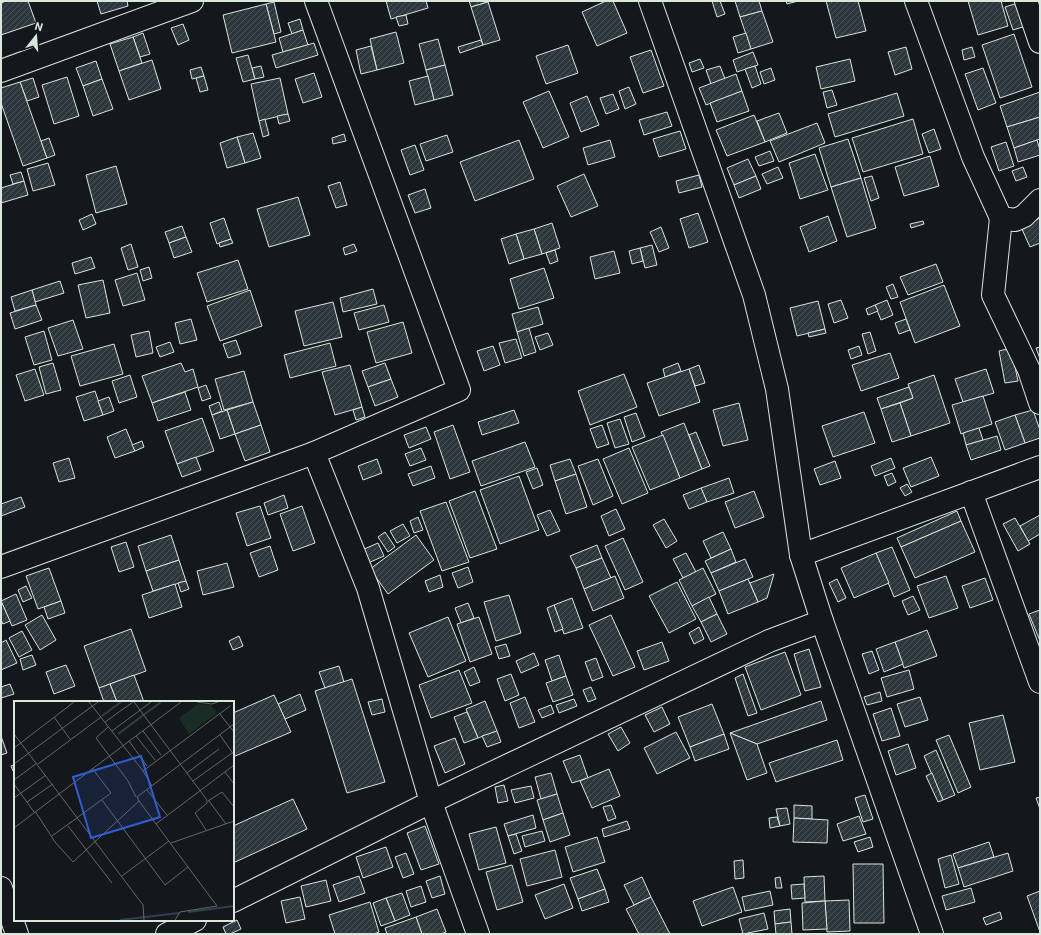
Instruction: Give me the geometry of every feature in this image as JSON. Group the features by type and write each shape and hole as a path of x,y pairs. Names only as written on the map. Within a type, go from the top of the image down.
{"street":[{"path":"1,71 192,1"},
{"path":"1,567 314,453 459,390 316,1"},
{"path":"650,1 754,295 777,389 801,555 822,621 932,934"},
{"path":"916,1 973,157 1001,218 993,295 1029,370 1040,403"},
{"path":"1026,1 1040,42"},
{"path":"1001,218 1015,220 1024,216 1040,200"},
{"path":"314,453 368,588 430,802 478,934"},
{"path":"801,555 1040,467"},
{"path":"971,492 1040,682"},
{"path":"234,900 430,802 770,641 822,621"},
{"path":"1,888 17,934"},
{"path":"166,934 192,921"}],"building":[{"path":"6,1 28,1 36,23 1,35 1,3"},
{"path":"97,1 127,1 128,6 101,14"},
{"path":"386,1 426,1 428,8 391,19"},
{"path":"469,1 488,1 488,2 471,7"},
{"path":"606,1 613,1 627,33 597,46 582,12"},
{"path":"712,1 720,1 725,14 717,17"},
{"path":"735,1 759,1 762,11 740,17"},
{"path":"786,1 798,1 787,4"},
{"path":"826,1 858,1 866,31 836,38"},
{"path":"968,1 1001,1 1008,26 978,35"},
{"path":"274,2 281,32 274,34 266,4"},
{"path":"488,2 500,40 483,45 471,7"},
{"path":"1018,3 1026,26 1013,30 1005,7"},
{"path":"266,4 276,42 232,53 223,15"},
{"path":"762,11 773,42 751,49 740,17"},
{"path":"406,15 408,24 399,26 396,17"},
{"path":"300,19 303,30 292,34 288,23"},
{"path":"183,24 189,40 178,45 171,28"},
{"path":"303,30 308,45 283,52 279,38"},
{"path":"396,32 404,63 377,70 370,39"},
{"path":"143,33 150,54 140,57 133,37"},
{"path":"746,33 751,49 738,53 733,37"},
{"path":"1014,34 1032,87 1000,98 982,45"},
{"path":"133,37 142,63 119,71 110,44"},
{"path":"438,39 445,65 426,70 419,44"},
{"path":"481,40 483,45 460,53 458,47"},
{"path":"314,43 318,55 276,68 272,55"},
{"path":"568,45 578,73 546,84 536,56"},
{"path":"371,46 377,70 361,74 356,50"},
{"path":"906,47 912,69 895,75 888,52"},
{"path":"972,47 975,57 964,60 962,50"},
{"path":"651,50 664,86 643,93 630,57"},
{"path":"753,52 758,65 737,72 733,60"},
{"path":"248,55 255,79 243,82 236,58"},
{"path":"700,59 704,68 692,72 689,63"},
{"path":"850,59 855,81 821,89 816,67"},
{"path":"152,60 161,89 129,100 119,71"},
{"path":"96,61 102,79 83,86 76,68"},
{"path":"445,65 453,95 434,100 426,70"},
{"path":"261,66 264,77 255,79 252,68"},
{"path":"720,66 725,79 711,84 706,70"},
{"path":"755,66 761,84 752,88 745,69"},
{"path":"201,67 204,76 192,79 190,70"},
{"path":"771,68 775,80 764,84 760,72"},
{"path":"983,68 996,103 978,110 965,74"},
{"path":"314,73 322,97 303,103 295,79"},
{"path":"736,74 742,91 706,105 699,88"},
{"path":"204,76 208,90 200,92 196,78"},
{"path":"428,76 434,100 415,105 409,81"},
{"path":"67,77 79,116 54,124 42,85"},
{"path":"33,78 39,97 27,101 20,82"},
{"path":"280,78 288,114 259,121 251,84"},
{"path":"102,79 113,109 93,116 83,86"},
{"path":"20,82 47,158 23,166 1,103 1,88"},
{"path":"629,87 636,104 625,109 619,91"},
{"path":"832,90 837,105 827,108 823,92"},
{"path":"549,91 569,137 543,148 523,102"},
{"path":"742,91 749,111 717,122 710,103"},
{"path":"1040,92 1040,117 1007,127 1000,106"},
{"path":"897,93 904,116 835,137 828,114"},
{"path":"613,94 619,109 606,114 600,98"},
{"path":"587,96 599,125 581,132 570,103"},
{"path":"667,112 672,126 644,135 639,120"},
{"path":"779,113 787,133 765,142 757,121"},
{"path":"288,114 290,121 279,124 277,116"},
{"path":"754,115 765,142 727,156 716,130"},
{"path":"1040,117 1040,139 1014,148 1007,127"},
{"path":"265,119 269,135 263,137 259,121"},
{"path":"913,119 923,154 863,172 852,138"},
{"path":"817,123 825,143 779,162 770,141"},
{"path":"934,129 941,149 929,153 922,134"},
{"path":"680,131 686,149 659,157 653,139"},
{"path":"253,133 261,158 245,163 237,137"},
{"path":"344,134 346,141 333,144 332,138"},
{"path":"447,135 453,152 426,161 420,144"},
{"path":"237,137 245,163 227,168 220,143"},
{"path":"49,138 55,155 47,158 41,141"},
{"path":"848,139 861,178 831,187 819,148"},
{"path":"519,140 534,179 475,201 460,162"},
{"path":"610,140 615,157 588,165 583,148"},
{"path":"1037,140 1040,155 1018,162 1014,148"},
{"path":"1006,142 1014,166 999,171 991,147"},
{"path":"415,145 424,170 410,175 401,150"},
{"path":"770,151 774,161 759,166 755,157"},
{"path":"815,154 828,190 800,199 789,163"},
{"path":"930,156 939,186 904,196 895,167"},
{"path":"748,159 756,176 734,185 727,168"},
{"path":"48,163 55,185 33,191 27,169"},
{"path":"116,166 127,204 96,213 86,175"},
{"path":"778,167 783,178 767,184 762,174"},
{"path":"1023,167 1027,177 1016,181 1012,171"},
{"path":"21,172 24,181 13,184 10,175"},
{"path":"584,174 598,206 571,217 557,186"},
{"path":"699,175 702,187 679,193 676,181"},
{"path":"756,176 761,189 739,198 734,185"},
{"path":"872,176 879,198 871,201 864,178"},
{"path":"861,178 876,228 847,237 831,187"},
{"path":"24,181 28,195 1,203 1,188"},
{"path":"340,182 347,205 336,208 328,186"},
{"path":"425,189 431,208 415,213 408,195"},
{"path":"298,197 310,235 269,247 257,209"},
{"path":"698,213 708,242 689,248 680,219"},
{"path":"92,214 96,224 83,230 79,220"},
{"path":"828,216 837,241 809,252 800,227"},
{"path":"224,218 231,239 217,244 210,223"},
{"path":"1040,218 1040,243 1030,247 1021,227"},
{"path":"923,221 924,224 911,228 910,224"},
{"path":"552,223 560,248 542,254 534,229"},
{"path":"182,226 186,237 169,243 165,232"},
{"path":"661,227 669,248 659,252 650,232"},
{"path":"534,229 542,254 524,259 516,234"},
{"path":"516,234 524,259 509,264 501,239"},
{"path":"186,237 192,252 174,258 169,243"},
{"path":"231,239 233,243 220,247 219,243"},
{"path":"131,244 138,267 128,270 121,248"},
{"path":"354,244 357,251 345,255 343,248"},
{"path":"652,245 657,265 645,268 640,248"},
{"path":"640,248 643,261 632,264 629,251"},
{"path":"555,250 558,261 550,264 546,253"},
{"path":"614,251 620,273 595,279 590,257"},
{"path":"91,257 95,268 75,274 72,263"},
{"path":"238,260 248,289 207,302 197,273"},
{"path":"936,264 943,282 908,295 900,277"},
{"path":"149,267 152,278 143,281 140,270"},
{"path":"544,268 554,298 519,309 510,279"},
{"path":"137,273 145,300 123,306 115,280"},
{"path":"103,280 110,313 86,318 78,285"},
{"path":"60,281 64,293 35,302 32,290"},
{"path":"893,284 898,297 891,299 886,287"},
{"path":"944,285 960,326 915,343 900,302"},
{"path":"373,289 377,304 343,312 340,298"},
{"path":"32,290 36,305 15,311 11,297"},
{"path":"250,290 262,326 220,341 207,306"},
{"path":"841,300 848,318 834,323 828,304"},
{"path":"887,300 893,315 881,320 875,305"},
{"path":"818,301 825,329 797,336 790,308"},
{"path":"333,302 342,337 304,346 295,311"},
{"path":"36,305 42,320 15,329 10,313"},
{"path":"384,305 389,322 359,330 354,313"},
{"path":"875,305 878,311 868,315 866,309"},
{"path":"538,307 543,324 517,332 512,314"},
{"path":"191,319 197,340 180,344 175,323"},
{"path":"906,319 910,330 899,334 895,323"},
{"path":"73,320 83,349 58,356 48,328"},
{"path":"403,322 412,353 376,363 367,332"},
{"path":"529,328 536,352 524,356 517,332"},
{"path":"825,329 826,333 809,337 808,333"},
{"path":"44,331 52,360 34,365 25,337"},
{"path":"149,331 153,353 136,357 131,335"},
{"path":"870,332 876,351 868,354 862,334"},
{"path":"548,333 553,345 540,350 535,337"},
{"path":"516,339 522,358 505,363 499,343"},
{"path":"236,340 241,354 228,358 223,344"},
{"path":"170,342 174,352 160,357 156,347"},
{"path":"330,343 336,366 290,378 284,355"},
{"path":"114,344 123,374 80,386 71,356"},
{"path":"493,346 500,365 484,371 477,351"},
{"path":"859,346 862,355 851,359 848,350"},
{"path":"1040,347 1040,359 1036,348"},
{"path":"1011,348 1018,381 1005,383 999,351"},
{"path":"890,353 899,378 861,391 852,365"},
{"path":"53,363 61,390 46,394 39,367"},
{"path":"181,363 185,372 193,369 198,387 152,403 142,376"},
{"path":"385,363 391,379 368,387 362,371"},
{"path":"678,363 681,371 665,377 663,369"},
{"path":"350,365 362,407 335,415 322,372"},
{"path":"699,365 705,383 695,386 689,369"},
{"path":"35,369 44,395 25,401 16,375"},
{"path":"689,369 700,402 659,416 647,383"},
{"path":"986,369 994,393 963,402 955,379"},
{"path":"244,371 253,402 224,410 215,379"},
{"path":"624,374 637,407 590,425 578,391"},
{"path":"130,375 137,397 119,403 112,381"},
{"path":"934,375 950,423 911,436 900,403 913,398 908,384"},
{"path":"391,379 398,397 375,406 368,387"},
{"path":"206,385 211,398 202,401 198,388"},
{"path":"909,387 913,398 881,409 877,398"},
{"path":"95,391 103,415 84,421 76,397"},
{"path":"185,392 191,410 158,421 152,403"},
{"path":"983,396 992,424 961,434 952,405"},
{"path":"109,397 114,411 103,415 98,401"},
{"path":"219,402 222,411 212,415 209,406"},
{"path":"253,402 261,425 235,434 227,410"},
{"path":"739,403 748,440 723,446 713,410"},
{"path":"900,403 911,436 892,442 881,409"},
{"path":"362,407 365,417 356,420 353,410"},
{"path":"227,410 235,434 220,439 212,415"},
{"path":"514,410 519,423 482,435 478,422"},
{"path":"1033,410 1040,430 1040,438 1025,443 1015,415"},
{"path":"864,412 875,443 833,457 822,426"},
{"path":"636,413 645,437 632,442 624,417"},
{"path":"1015,415 1025,443 1005,450 995,422"},
{"path":"202,418 214,451 177,464 165,431"},
{"path":"620,419 629,444 615,448 607,423"},
{"path":"684,423 702,469 680,478 661,432"},
{"path":"261,425 270,452 245,461 235,434"},
{"path":"453,425 470,472 450,479 434,432"},
{"path":"602,425 609,444 597,448 590,429"},
{"path":"426,427 431,439 409,448 404,435"},
{"path":"979,428 983,440 966,445 963,433"},
{"path":"126,429 135,451 115,458 107,437"},
{"path":"696,432 710,466 702,469 689,435"},
{"path":"663,435 680,478 650,490 632,447"},
{"path":"997,436 1001,450 971,460 966,445"},
{"path":"142,441 144,447 135,451 132,445"},
{"path":"525,442 535,467 481,486 472,461"},
{"path":"421,448 426,460 410,466 405,454"},
{"path":"629,448 648,493 622,504 603,459"},
{"path":"196,457 201,470 182,477 177,464"},
{"path":"931,457 939,476 911,487 903,468"},
{"path":"69,458 75,478 59,482 53,463"},
{"path":"891,458 895,468 875,476 871,466"},
{"path":"377,459 382,473 363,480 358,466"},
{"path":"570,459 576,474 555,481 550,465"},
{"path":"598,459 613,496 593,505 578,466"},
{"path":"835,461 841,478 820,485 814,469"},
{"path":"431,466 435,478 413,486 408,474"},
{"path":"537,468 543,485 533,489 526,472"},
{"path":"892,473 896,482 888,486 884,476"},
{"path":"576,474 587,507 566,514 555,481"},
{"path":"519,476 539,530 500,544 480,490"},
{"path":"729,478 734,493 707,502 701,488"},
{"path":"907,484 912,492 905,496 900,488"},
{"path":"701,488 707,502 689,509 683,495"},
{"path":"475,491 497,549 470,558 449,501"},
{"path":"754,491 764,517 735,528 725,502"},
{"path":"284,495 288,508 268,515 264,503"},
{"path":"21,497 25,507 1,516 1,504"},
{"path":"446,502 469,562 442,571 420,511"},
{"path":"260,506 271,538 247,546 236,513"},
{"path":"302,506 315,543 293,551 280,514"},
{"path":"616,509 625,529 609,536 601,516"},
{"path":"550,510 560,531 547,536 537,515"},
{"path":"957,511 961,521 901,547 897,538"},
{"path":"1040,515 1040,534 1028,541 1020,526"},
{"path":"418,517 423,530 414,533 410,521"},
{"path":"1015,518 1030,544 1018,551 1003,524"},
{"path":"664,519 677,541 666,548 653,525"},
{"path":"961,521 975,552 915,578 901,547"},
{"path":"403,524 410,536 397,543 390,531"},
{"path":"385,532 395,547 388,552 378,537"},
{"path":"723,532 731,549 711,558 703,541"},
{"path":"171,535 179,560 146,571 138,546"},
{"path":"416,535 434,560 388,594 370,569"},
{"path":"623,538 643,582 625,590 605,546"},
{"path":"126,542 134,567 119,572 111,547"},
{"path":"378,543 384,556 368,563 362,550"},
{"path":"597,545 602,558 576,568 570,556"},
{"path":"270,546 278,570 259,577 250,553"},
{"path":"892,547 910,590 894,597 876,553"},
{"path":"731,549 736,562 711,573 705,561"},
{"path":"686,553 696,572 683,578 673,559"},
{"path":"876,553 889,583 854,598 841,568"},
{"path":"602,558 611,578 584,589 576,568"},
{"path":"745,559 753,577 719,591 711,573"},
{"path":"179,560 186,581 153,591 146,571"},
{"path":"227,563 234,587 203,595 197,571"},
{"path":"468,567 473,582 458,588 452,573"},
{"path":"49,568 61,601 38,609 26,576"},
{"path":"703,568 716,594 692,606 679,580"},
{"path":"774,574 767,598 758,602 750,583"},
{"path":"440,575 443,587 429,592 425,581"},
{"path":"615,576 624,598 593,611 584,589"},
{"path":"946,576 958,608 929,618 917,586"},
{"path":"985,578 993,600 970,608 962,586"},
{"path":"748,579 758,602 728,614 719,591"},
{"path":"837,579 846,598 838,602 829,583"},
{"path":"186,581 189,589 181,592 178,583"},
{"path":"677,582 696,619 669,633 649,596"},
{"path":"175,584 182,607 149,618 142,595"},
{"path":"26,586 32,598 23,602 18,590"},
{"path":"16,594 27,620 12,626 1,601"},
{"path":"509,595 521,633 496,641 484,602"},
{"path":"913,596 920,610 908,615 902,601"},
{"path":"709,597 717,614 701,622 692,606"},
{"path":"572,598 583,628 564,634 554,605"},
{"path":"1,601 10,621 3,624 1,620"},
{"path":"61,601 65,613 48,619 44,607"},
{"path":"468,603 474,618 461,623 455,608"},
{"path":"554,605 563,629 555,632 547,608"},
{"path":"1040,610 1040,641 1029,614"},
{"path":"717,614 727,634 711,642 701,622"},
{"path":"42,615 56,640 40,650 25,625"},
{"path":"611,615 635,667 613,676 589,625"},
{"path":"448,617 466,661 428,677 409,633"},
{"path":"479,617 492,654 470,662 457,624"},
{"path":"699,627 704,639 694,644 689,633"},
{"path":"131,629 146,671 99,688 84,646"},
{"path":"927,630 937,656 904,668 895,642"},
{"path":"22,631 32,650 19,657 9,638"},
{"path":"239,636 243,646 233,650 229,641"},
{"path":"6,640 17,663 1,670 1,643"},
{"path":"662,642 669,661 644,670 637,651"},
{"path":"895,642 903,664 884,672 876,649"},
{"path":"506,644 510,656 499,659 495,647"},
{"path":"809,649 821,687 805,691 794,654"},
{"path":"872,651 879,670 869,674 862,654"},
{"path":"785,652 801,695 761,710 745,667"},
{"path":"534,653 539,665 521,673 516,661"},
{"path":"32,655 36,665 23,670 20,659"},
{"path":"559,655 566,676 552,681 545,660"},
{"path":"596,658 603,677 592,681 585,662"},
{"path":"66,665 75,686 54,694 46,672"},
{"path":"339,666 344,682 325,688 319,672"},
{"path":"474,667 480,682 470,686 464,672"},
{"path":"459,670 472,703 431,718 419,685"},
{"path":"909,670 914,689 887,697 881,678"},
{"path":"511,674 519,695 505,701 497,679"},
{"path":"743,674 757,713 748,716 735,678"},
{"path":"134,675 144,701 117,701 110,684"},
{"path":"566,676 573,695 553,702 546,683"},
{"path":"352,679 385,782 347,793 315,691"},
{"path":"10,684 14,694 1,698 1,687"},
{"path":"110,684 117,701 104,701 99,688"},
{"path":"591,687 596,699 588,702 583,690"},
{"path":"880,692 882,701 867,705 864,697"},
{"path":"300,694 306,710 285,719 278,704"},
{"path":"274,695 291,732 234,757 234,713"},
{"path":"525,697 535,722 519,728 510,703"},
{"path":"920,697 928,720 905,727 897,704"},
{"path":"382,699 385,712 372,715 368,702"},
{"path":"574,699 577,706 559,713 556,705"},
{"path":"485,701 497,731 478,738 466,709"},
{"path":"821,701 827,720 757,744 730,733"},
{"path":"712,704 724,734 690,747 678,717"},
{"path":"551,705 554,713 542,718 538,710"},
{"path":"662,707 670,724 654,732 645,715"},
{"path":"891,708 900,736 882,741 873,714"},
{"path":"467,712 478,738 464,743 454,717"},
{"path":"1003,715 1015,762 980,770 969,723"},
{"path":"621,727 630,743 618,751 608,734"},
{"path":"497,731 501,742 487,747 482,736"},
{"path":"676,732 690,758 657,774 644,748"},
{"path":"730,733 757,744 767,773 747,780"},
{"path":"724,734 729,749 695,761 690,747"},
{"path":"949,735 971,787 958,793 936,740"},
{"path":"1,736 7,753 1,755"},
{"path":"455,738 465,764 445,773 434,746"},
{"path":"837,740 843,760 776,782 769,763"},
{"path":"908,744 916,768 896,775 888,751"},
{"path":"936,750 955,795 943,800 924,756"},
{"path":"580,755 588,778 572,783 563,761"},
{"path":"14,765 14,771 13,771 11,766"},
{"path":"609,769 620,796 592,808 580,781"},
{"path":"551,773 557,794 541,799 535,777"},
{"path":"932,773 943,800 938,802 926,776"},
{"path":"504,785 508,801 498,803 495,787"},
{"path":"531,786 534,798 515,803 511,790"},
{"path":"557,794 563,813 543,820 537,800"},
{"path":"865,795 873,819 863,822 855,798"},
{"path":"1040,797 1040,809 1036,798"},
{"path":"293,799 307,829 234,863 234,826"},
{"path":"611,805 616,818 608,821 603,807"},
{"path":"794,805 812,806 812,819 794,818"},
{"path":"787,808 790,824 780,826 776,809"},
{"path":"563,813 570,835 550,842 543,820"},
{"path":"533,815 536,828 508,836 504,824"},
{"path":"859,816 866,834 843,841 837,824"},
{"path":"777,817 780,826 770,828 769,818"},
{"path":"794,818 828,820 827,843 793,842"},
{"path":"627,821 630,829 604,837 602,829"},
{"path":"425,826 439,864 421,870 407,833"},
{"path":"496,827 506,863 479,870 469,834"},
{"path":"542,831 545,841 525,847 522,836"},
{"path":"516,834 522,851 514,854 508,836"},
{"path":"597,837 605,862 573,872 565,847"},
{"path":"870,837 873,847 858,852 854,842"},
{"path":"989,842 994,857 958,868 953,854"},
{"path":"386,847 393,867 363,878 356,857"},
{"path":"555,850 562,877 527,886 520,859"},
{"path":"406,853 414,874 403,878 395,857"},
{"path":"1008,853 1013,871 964,887 958,868"},
{"path":"951,855 959,884 945,888 938,859"},
{"path":"743,860 744,878 735,879 734,861"},
{"path":"853,864 883,864 884,923 854,923"},
{"path":"512,865 523,902 497,910 486,872"},
{"path":"597,869 605,889 578,899 570,878"},
{"path":"359,876 365,893 339,902 333,885"},
{"path":"440,876 445,894 432,898 426,881"},
{"path":"824,876 825,901 805,902 804,877"},
{"path":"642,877 651,897 634,905 624,885"},
{"path":"780,877 782,888 776,888 775,878"},
{"path":"326,880 331,901 306,907 301,886"},
{"path":"564,884 573,908 545,919 535,895"},
{"path":"804,884 805,898 792,899 791,885"},
{"path":"421,886 426,902 411,907 406,891"},
{"path":"733,887 742,912 702,926 693,901"},
{"path":"971,888 975,902 946,910 942,896"},
{"path":"605,889 609,902 582,911 578,899"},
{"path":"770,891 773,905 745,911 742,897"},
{"path":"1040,891 1040,932 1027,896"},
{"path":"402,893 410,915 395,921 386,898"},
{"path":"300,897 305,919 286,923 281,901"},
{"path":"651,897 670,934 639,934 626,909"},
{"path":"386,898 395,921 381,926 373,903"},
{"path":"849,900 850,931 827,932 825,901"},
{"path":"825,901 827,929 803,930 802,903"},
{"path":"370,902 379,932 374,934 335,934 329,915"},
{"path":"437,909 446,932 441,934 422,934 416,917"},
{"path":"790,909 791,922 775,924 774,911"},
{"path":"1000,912 1002,919 986,925 983,918"},
{"path":"764,913 768,929 743,934 739,919"},
{"path":"416,917 422,934 387,934 385,928"},
{"path":"237,920 241,929 230,934 226,934 223,927"},
{"path":"791,922 792,934 776,934 775,924"}]}
